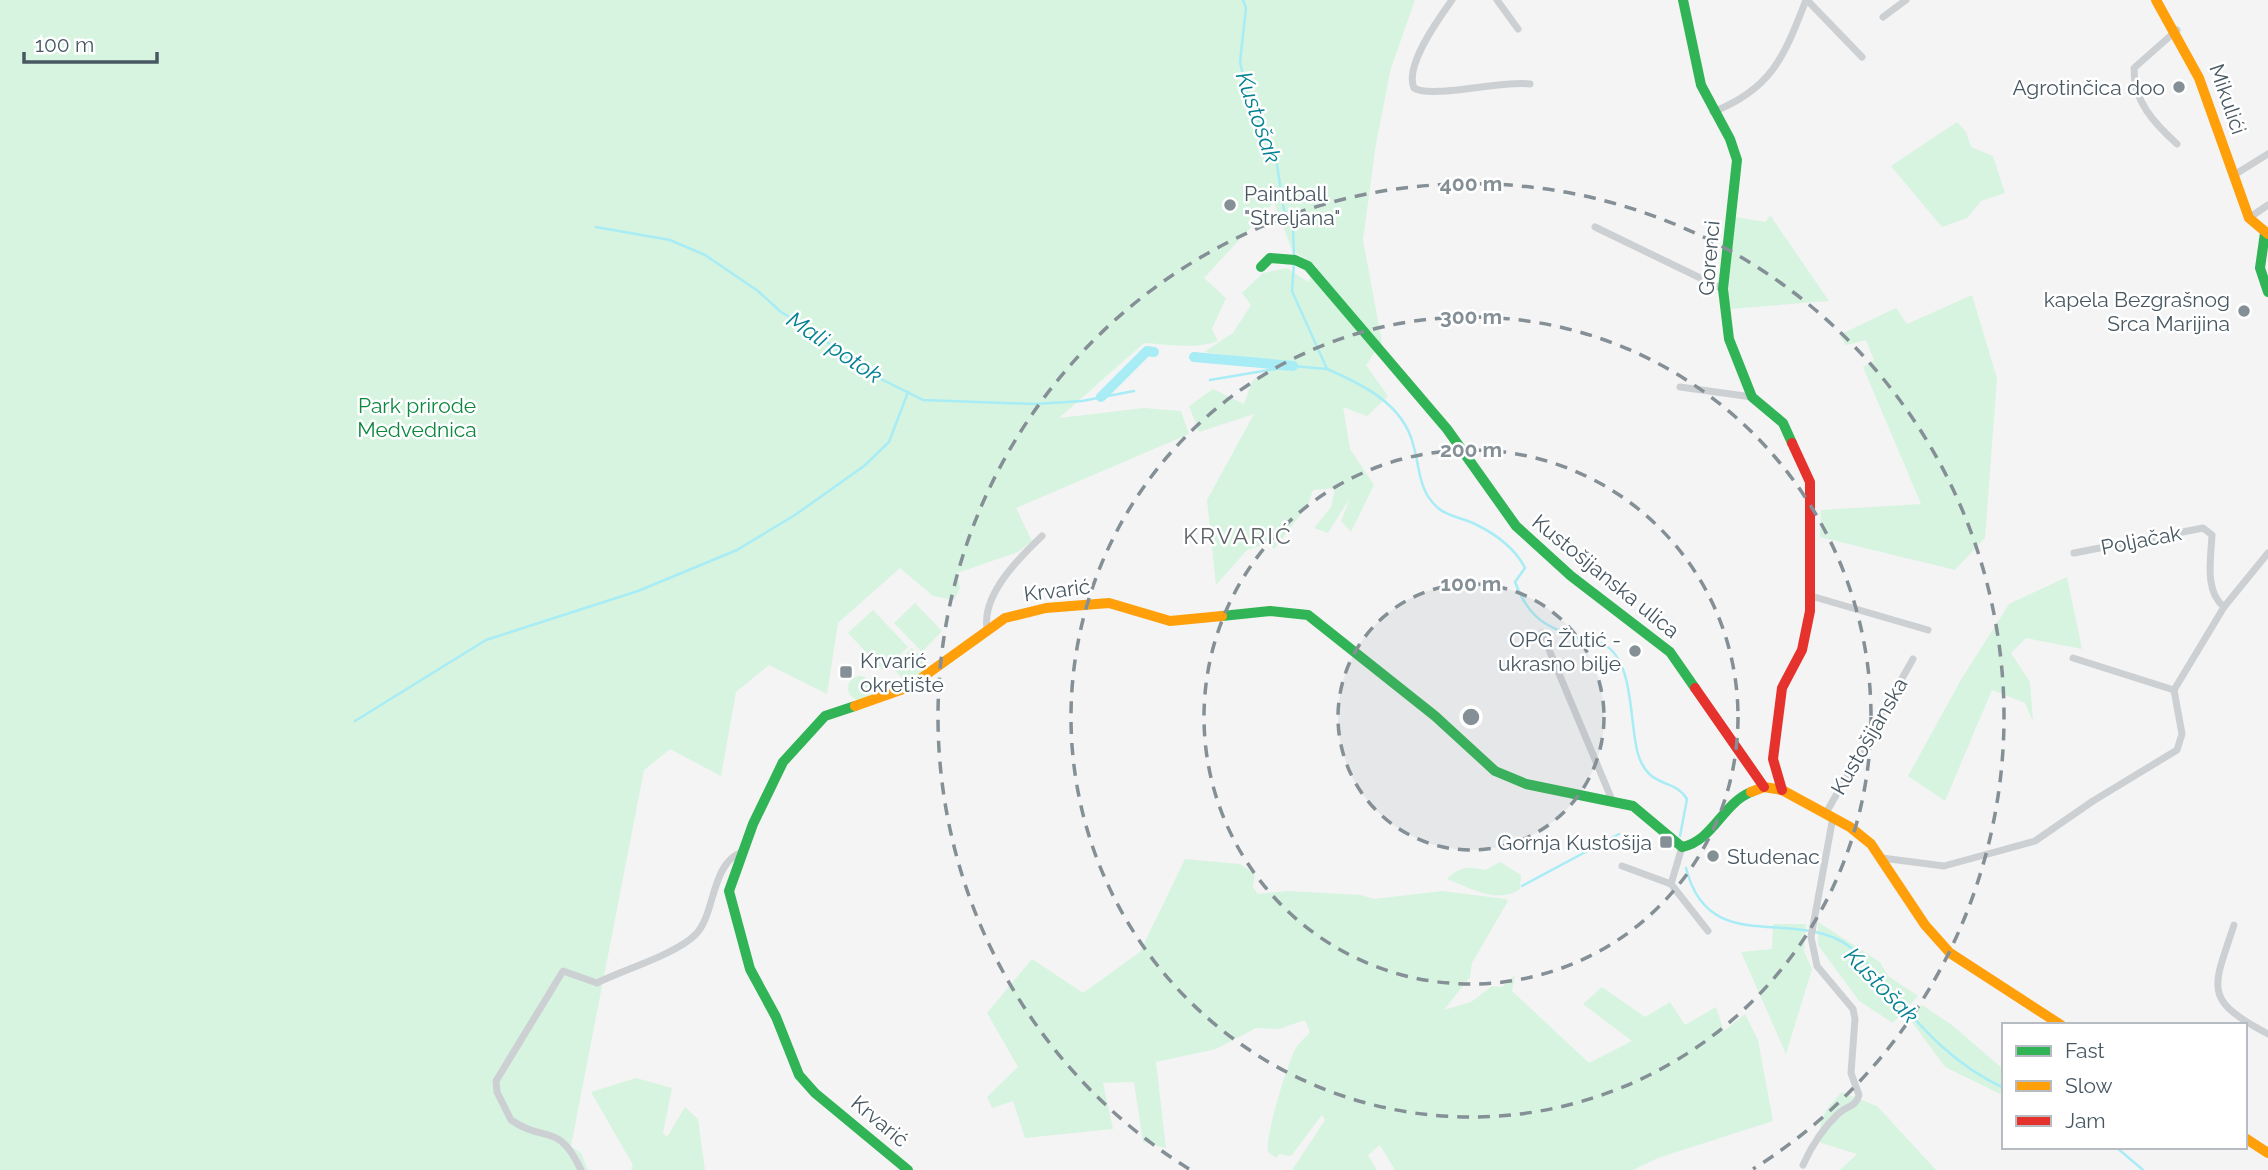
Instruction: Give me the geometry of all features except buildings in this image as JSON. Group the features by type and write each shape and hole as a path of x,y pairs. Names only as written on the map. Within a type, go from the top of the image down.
{"street":[{"path":"1452,0 1431,30 1418,59 1411,78 1414,88 1430,92 1490,85 1530,85"},
{"path":"1497,0 1518,29"},
{"name":"Gorenci","path":"1683,0 1698,72 1713,111 1730,139 1738,168 1723,289 1729,339 1752,397 1783,423 1810,482 1811,596 1805,642 1782,688 1773,759 1782,790"},
{"path":"1713,111 1747,96 1773,72 1806,0 1862,57"},
{"path":"1883,17 1906,0"},
{"name":"Mikulići","path":"2157,0 2196,66 2249,218 2266,234"},
{"path":"2176,144 2146,113 2134,79 2134,68 2177,30"},
{"path":"2234,175 2268,154"},
{"path":"2249,218 2268,205"},
{"path":"1595,227 1723,289"},
{"path":"2266,234 2259,252 2260,268 2268,292"},
{"name":"Kustošijanska ulica","path":"1261,267 1270,258 1295,260 1308,266 1447,429 1516,526 1571,576 1670,652 1764,787"},
{"path":"1680,387 1752,397"},
{"name":"Poljačak","path":"2074,553 2203,527 2212,535 2211,585 2216,600 2224,607"},
{"path":"987,628 990,605 1001,586 1019,558 1042,536"},
{"path":"1882,858 1944,866 2035,841 2092,801 2177,750 2182,734 2174,690 2224,607 2268,553"},
{"path":"1811,596 1928,630"},
{"name":"Krvarić","path":"908,1170 815,1093 799,1076 776,1017 762,996 750,969 729,891 742,852 783,762 825,716 839,709 872,702 909,687 987,628 1023,611 1109,603 1170,621 1270,611 1308,615 1435,716 1474,755 1495,771 1527,785 1633,806 1682,847"},
{"path":"1542,633 1612,800"},
{"path":"2073,658 2174,690"},
{"name":"Kustošijanska","path":"1803,1165 1826,1129 1841,1112 1852,1107 1859,1095 1850,1073 1855,1019 1853,1009 1817,966 1811,937 1830,815 1913,659"},
{"path":"1671,884 1682,847 1697,844 1737,798 1764,787 1782,790 1861,835 1882,858 1925,925 1950,953 2058,1023"},
{"path":"581,1170 573,1152 563,1140 511,1120 497,1092 496,1081 563,971 597,983 684,943 700,929 728,863 742,852"},
{"path":"1622,866 1671,884 1708,930"},
{"path":"2234,925 2215,982 2216,993 2236,1017 2268,1034"},
{"path":"2247,1139 2268,1153"}],"green space":[{"name":"Park prirode Medvednica","path":"0,0 1415,0 1391,68 1376,144 1363,240 1382,342 1366,365 1388,396 1367,416 1343,407 1350,449 1374,485 1351,532 1341,521 1350,498 1328,533 1314,528 1331,507 1335,488 1313,490 1308,505 1274,549 1269,543 1247,550 1216,585 1207,500 1254,414 1199,432 1189,406 1213,389 1244,404 1252,381 1267,371 1265,360 1204,352 1233,333 1251,305 1242,293 1263,273 1287,268 1308,282 1317,267 1292,250 1274,202 1204,278 1226,298 1212,329 1218,341 1191,346 1144,343 1059,418 1144,408 1181,411 1189,434 1016,508 1032,541 1018,552 957,573 960,588 954,600 933,596 900,568 838,623 827,694 769,665 736,692 721,776 670,749 644,770 571,1146 581,1153 588,1170 0,1170"},
{"path":"1957,122 1966,132 1971,147 1993,156 2005,193 1981,201 1967,218 1942,227 1891,166"},
{"path":"1770,215 1829,301 1730,309 1727,306 1735,217 1766,222"},
{"path":"1972,295 1997,378 1985,538 1955,570 1820,537 1821,510 1921,504 1863,367 1874,360 1866,340 1846,345 1839,335 1896,308 1907,324"},
{"path":"2067,577 2082,649 2026,638 2011,653 2030,682 2033,722 2025,703 1992,690 1945,801 1908,776 1962,678 2009,604"},
{"path":"915,603 942,631 922,652 894,623"},
{"path":"873,610 908,647 883,670 848,633"},
{"path":"912,648 930,667 913,677 902,678 893,668"},
{"path":"860,676 871,683 872,688 865,699 860,700 849,693 848,688 855,677"},
{"path":"1185,859 1240,864 1255,874 1253,887 1258,894 1288,891 1361,895 1374,899 1442,891 1506,899 1508,901 1472,963 1470,977 1444,1010 1471,1002 1492,986 1502,987 1515,975 1512,991 1589,1063 1632,1041 1583,1004 1602,987 1645,1017 1670,1002 1685,1025 1716,1007 1724,1031 1745,1014 1758,1040 1773,1121 1658,1158 1633,1170 1395,1170 1380,1145 1368,1155 1377,1170 1292,1170 1325,1120 1322,1115 1291,1156 1279,1154 1276,1158 1268,1152 1273,1116 1287,1069 1297,1046 1310,1032 1305,1020 1279,1029 1256,1028 1216,1049 1156,1062 1166,1148 1143,1142 1134,1082 1103,1083 1113,1129 1025,1138 1013,1101 992,1108 987,1097 1018,1067 987,1013 1032,959 1083,993 1140,952"},
{"path":"1500,862 1521,875 1520,889 1493,895 1447,879 1461,869 1485,870"},
{"path":"1818,922 1880,962 1888,976 1918,996 1893,1023 1859,1001 1818,945"},
{"path":"1773,924 1806,924 1804,951 1812,969 1786,1054 1741,952 1772,949"},
{"path":"1922,1005 1952,1025 2002,1068 2002,1095 1945,1067 1909,1018"},
{"path":"636,1078 672,1088 663,1133 667,1137 685,1107 698,1119 705,1170 631,1170 633,1165 591,1092"},
{"path":"1842,1092 1877,1106 1936,1170 1840,1170 1857,1154 1821,1143 1820,1127 1824,1114"}],"waterway":[{"name":"Kustošak","path":"1243,0 1246,8 1240,62 1247,92 1277,165 1284,210 1293,229 1294,256"},
{"name":"Mali potok","path":"596,227 670,240 705,255 758,291 781,312 812,330 861,369 923,400 1035,404 1082,401 1134,391"},
{"name":"Kustošak","path":"1294,263 1292,291 1327,369 1354,381 1379,397 1400,418 1408,430 1423,486 1431,501 1446,513 1489,531 1516,554 1525,568 1515,582 1526,605 1540,620 1569,635 1603,644 1613,652 1626,678 1635,741 1643,765 1648,773 1682,792 1687,799 1680,836"},
{"path":"1101,397 1147,351 1154,352"},
{"path":"1194,357 1293,366"},
{"name":"Mali potok","path":"1210,380 1293,366 1327,369"},
{"path":"355,721 486,640 638,591 737,550 795,515 864,466 889,442 908,392"},
{"path":"1522,886 1619,834"},
{"name":"Kustošak","path":"1686,868 1696,894 1711,911 1729,921 1816,932 1845,943 1867,963 1942,1047 1971,1069 2002,1087"},
{"name":"Kustošak","path":"2118,1149 2143,1170"}],"traffic: fast":[{"path":"1683,0 1701,85 1730,139 1737,160 1723,289 1729,339 1752,397 1783,423 1792,443"},
{"path":"2265,233 2260,268 2268,292"},
{"path":"1261,267 1270,258 1295,260 1308,266 1447,429 1516,526 1571,576 1670,652 1695,688"},
{"path":"1222,616 1270,611 1308,615 1435,716 1495,771 1526,784 1633,806 1682,847 1702,838 1732,805 1751,792"},
{"path":"855,706 825,716 783,762 753,824 729,891 750,969 776,1017 799,1075 815,1093 908,1170"}],"traffic: slow":[{"path":"2156,0 2199,78 2249,218 2268,234"},
{"path":"855,706 909,687 1005,618 1046,608 1109,603 1170,621 1222,616"},
{"path":"1751,792 1764,787 1782,790 1850,827 1871,844 1925,925 1950,953 2058,1023"},
{"path":"2247,1139 2268,1153"}],"traffic: jam":[{"path":"1782,790 1773,759 1782,688 1802,650 1810,611 1810,482 1792,443"},
{"path":"1695,688 1764,787"}],"place":[{"name":"Agrotinčica doo","path":"2179,87"},
{"name":"Paintball \"Streljana\"","path":"1230,205"},
{"name":"kapela Bezgrašnog Srca Marijina","path":"2244,311"},
{"name":"OPG Žutić - ukrasno bilje","path":"1635,651"},
{"name":"Krvarić okretište","path":"846,672"},
{"name":"Gornja Kustošija","path":"1666,842"},
{"name":"Studenac","path":"1713,856"}],"district":[{"name":"KRVARIĆ","path":"1238,535"}]}
